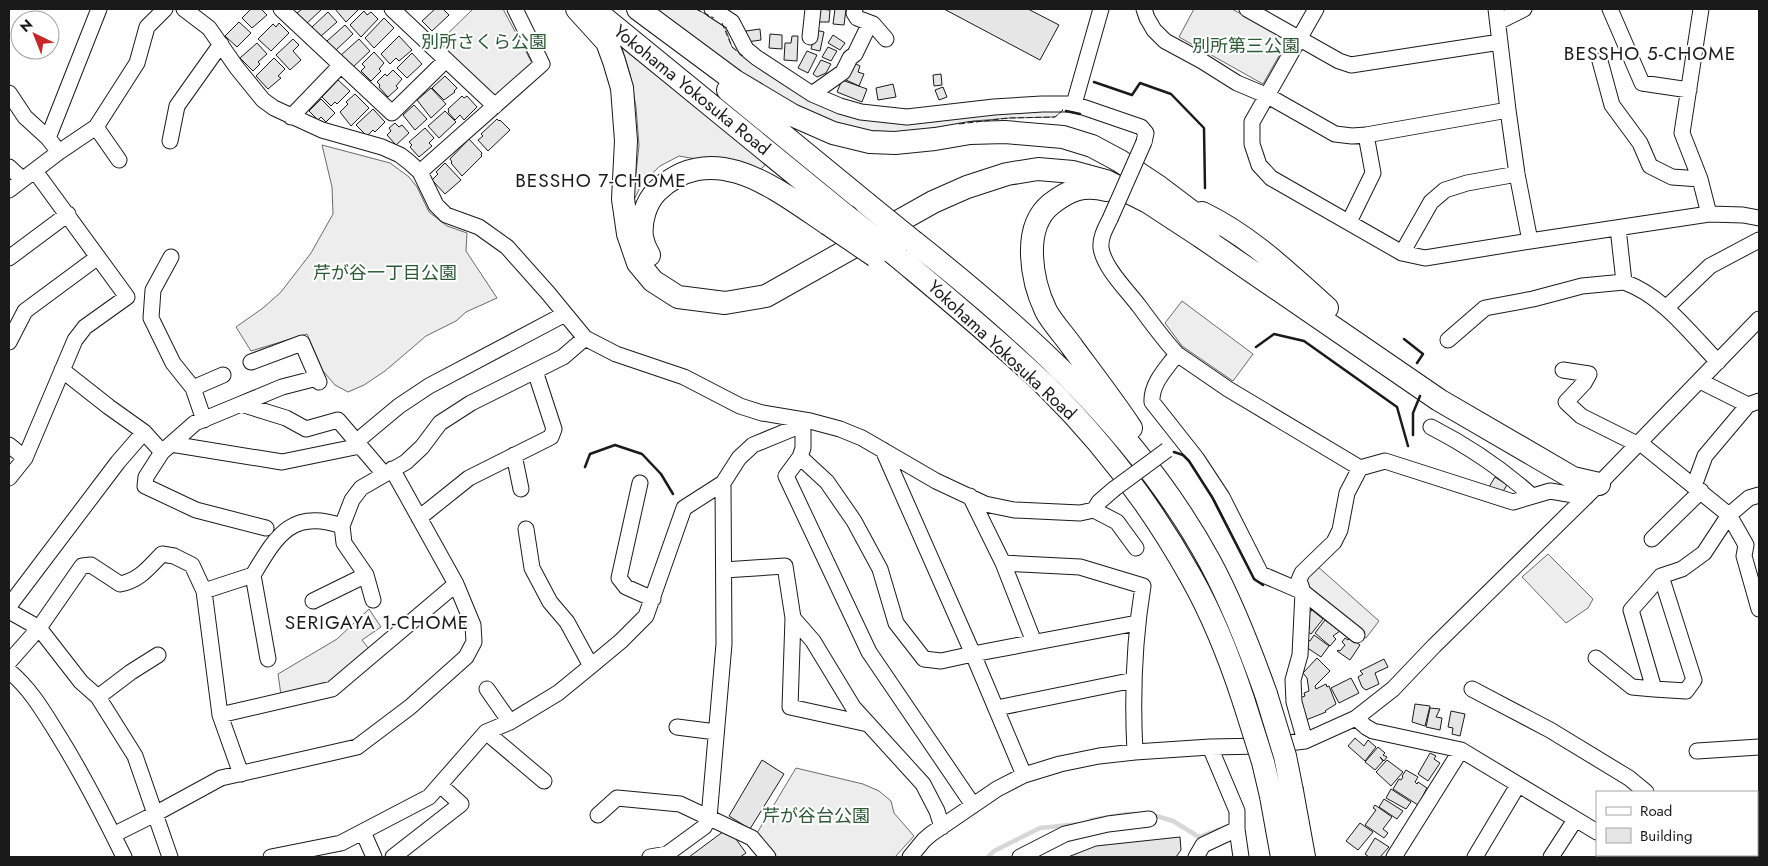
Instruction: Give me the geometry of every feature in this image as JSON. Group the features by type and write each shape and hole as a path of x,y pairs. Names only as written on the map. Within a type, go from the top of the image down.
{"highway":[{"path":"577,9 606,42 622,88 626,141 622,199 628,234 638,263 653,281 678,297 724,303 766,296 933,202 967,187 1007,174 1038,170 1073,172 1154,195"},
{"name":"Yokohama Yokosuka Road","path":"593,9 837,219 996,340 1046,386 1112,460 1169,540 1191,578 1231,664 1263,762 1282,794 1304,857"},
{"name":"Yokohama Yokosuka Road","path":"628,9 1010,321 1061,369 1129,445 1156,480 1188,525 1210,562 1232,606 1266,694 1285,756 1282,794 1282,857"},
{"path":"638,9 735,81 792,115 833,133 870,142 895,142 935,139 970,133 1005,132 1063,137 1092,146 1120,161 1154,195"},
{"path":"837,219 741,173 715,167 692,170 668,182 653,195 643,215 642,237 652,264 669,279 686,289 710,292 735,292 772,282 929,191 1001,162 1040,157 1086,162 1113,168 1324,314 1439,400 1593,490"},
{"path":"1154,195 1085,187 1064,194 1048,206 1035,227 1031,254 1036,283 1047,312 1158,467 1188,525"}],"street":[{"path":"48,138 99,9"},
{"path":"9,190 96,127 137,63 147,27 165,9"},
{"path":"184,9 209,28 237,68 263,100 274,108 322,130 400,154 420,172 436,205 446,215 479,227 507,247 585,338 616,354 684,377 740,406 762,414 803,420 840,429 862,438 936,481 985,504 1014,510 1080,513 1094,510 1117,522 1136,548"},
{"path":"281,9 392,113 446,60"},
{"path":"392,9 495,106"},
{"path":"712,9 732,22 746,49 784,77 812,94 840,106 862,112 907,117 994,107 1074,104 1142,127 1146,133 1144,142 1103,235 1101,248 1104,258 1115,276 1166,343 1177,354 1228,389 1360,468"},
{"path":"810,37 813,9"},
{"path":"855,9 854,13 857,18 873,24 886,38"},
{"path":"1074,104 1102,9"},
{"path":"1144,9 1154,30 1164,41 1238,83 1268,96 1335,134 1366,135 1508,110"},
{"path":"1247,9 1339,61 1351,64 1500,42"},
{"path":"1316,9 1252,122 1252,144 1259,165 1271,178 1402,253 1426,258 1709,214 1743,215 1759,218"},
{"path":"1524,9 1497,16 1517,174 1530,241"},
{"path":"1610,9 1642,83 1689,90"},
{"path":"1701,9 1682,133 1700,179 1709,214"},
{"path":"420,172 542,64 518,15"},
{"path":"812,94 843,72 850,58 855,54 870,23"},
{"path":"170,141 177,106 221,44"},
{"path":"1600,61 1612,105 1640,143 1650,166 1672,177 1700,179"},
{"path":"292,117 341,65"},
{"path":"9,93 26,118 48,138 59,152"},
{"path":"96,127 120,160"},
{"path":"1349,222 1373,173 1366,135"},
{"path":"9,167 29,175 68,214 126,297 85,327 75,340 24,458 9,478"},
{"path":"1402,253 1431,202 1445,190 1467,183 1517,174"},
{"path":"9,258 68,214"},
{"path":"1618,228 1624,282"},
{"path":"1666,308 1710,266 1759,240"},
{"path":"9,342 25,311 98,257"},
{"path":"171,257 153,290 151,318 173,363 193,388 204,420"},
{"path":"1448,340 1485,308 1533,299 1582,286 1624,282 1639,287 1666,308 1718,362"},
{"path":"62,370 166,448 282,462 358,444 400,406 429,386 565,314"},
{"path":"910,857 924,840 973,804 1024,775 1060,764 1100,756 1210,747 1263,746 1305,741 1356,718 1393,689 1434,646 1593,490 1759,319"},
{"path":"373,600 366,575 344,543 342,526 352,500 361,488 406,462 422,447 440,423 471,403 563,357 585,338"},
{"path":"251,362 302,343 318,380 282,387 195,423 166,448 146,477 144,486 196,510 266,528"},
{"path":"1177,354 1155,385 1152,402 1197,459 1222,497 1261,574 1303,592 1357,635"},
{"path":"1563,370 1589,374 1584,383 1566,402 1581,416 1638,443 1729,515 1746,544 1744,556 1759,609"},
{"path":"419,518 468,478 551,437 554,429 535,371"},
{"path":"193,388 223,375"},
{"path":"1652,539 1697,489 1705,456 1753,403 1700,381"},
{"path":"113,835 221,778 357,747 470,663 474,642 473,625 456,584 419,518 388,472 358,444 338,420 306,429 286,418 241,404"},
{"path":"803,420 803,448 800,457 786,476 869,652 973,804"},
{"path":"271,857 341,843 429,797 486,732 510,722 558,693 592,666 646,616 684,508 723,483 740,458 753,445 792,429 803,420"},
{"path":"1431,427 1468,447 1518,483 1532,496"},
{"path":"9,606 118,462 144,432"},
{"path":"1094,510 1099,502 1114,489 1181,439"},
{"path":"9,445 24,458"},
{"path":"883,450 997,708 1024,775"},
{"path":"514,455 521,489"},
{"path":"800,457 828,482 854,521 880,569 896,623 924,659 941,661 1137,623"},
{"path":"1305,741 1294,702 1294,680 1300,655 1303,592 1299,580 1302,573 1334,542 1340,530 1348,493 1360,468 1385,460 1513,502 1550,491 1593,490"},
{"path":"640,483 619,578 626,587 653,599"},
{"path":"650,857 667,854 704,827 709,818 724,644 723,483"},
{"path":"1654,689 1631,610 1661,576 1682,569 1704,553 1729,515 1749,498 1759,494"},
{"path":"970,496 1003,563 1034,642"},
{"path":"268,659 253,576 271,545 286,528 306,521 334,523 342,526"},
{"path":"526,529 532,568 550,602 567,622 592,666"},
{"path":"9,662 39,628 82,566 91,565 120,584 141,576 162,554 174,556 192,565 204,592 220,715 241,774"},
{"path":"1003,563 1080,568 1143,586 1137,623 1133,713 1134,752"},
{"path":"724,570 785,566 792,618 790,707 868,724"},
{"path":"313,601 366,575"},
{"path":"204,592 253,576"},
{"path":"1596,658 1632,688 1686,691 1694,680 1661,576"},
{"path":"220,715 276,698 332,689 456,584"},
{"path":"9,610 39,628 81,682 98,697 135,756 170,857"},
{"path":"792,618 813,641 853,707 923,784 937,811 942,827"},
{"path":"98,697 131,672 158,655"},
{"path":"9,671 32,694 55,729 89,786 124,857"},
{"path":"997,708 1134,680"},
{"path":"487,689 510,722"},
{"path":"1472,689 1550,730 1630,778 1645,791"},
{"path":"1356,718 1366,728 1373,731 1461,750 1596,831"},
{"path":"676,727 716,732"},
{"path":"486,732 544,781"},
{"path":"1210,747 1237,810 1237,829 1241,857"},
{"path":"1697,751 1759,747"},
{"path":"1394,857 1461,750"},
{"path":"392,857 460,804 440,785"},
{"path":"1475,857 1518,785"},
{"path":"598,815 617,798 680,804 752,838 768,857"},
{"path":"1020,857 1065,834 1108,824 1149,819"},
{"path":"1550,857 1575,820"},
{"path":"1196,857 1203,845 1237,829"},
{"path":"363,832 374,857"}],"shaded area":[{"name":"別所さくら公園","path":"473,9 503,9 532,63 496,97 438,43"},
{"path":"651,9 696,9 724,24 732,47 768,74 819,102 949,117 1063,110 1055,117 973,121 930,133 844,130 777,97"},
{"name":"別所第三公園","path":"1194,9 1232,9 1288,40 1263,84 1179,37"},
{"path":"622,48 766,164 760,170 679,156 660,166 642,183 633,202 639,145 636,107 630,74"},
{"name":"芹が谷一丁目公園","path":"322,145 390,163 409,177 417,187 429,212 447,226 467,233 466,251 497,298 466,312 456,321 426,336 385,371 364,385 348,392 335,385 323,371 307,334 251,351 236,327 263,308 281,292 311,253 333,214 332,187"},
{"path":"1182,301 1253,354 1233,381 1182,346 1165,323"},
{"path":"1548,554 1593,599 1588,608 1566,623 1522,577"},
{"path":"1316,565 1379,621 1366,638 1305,590 1306,574"},
{"path":"369,609 381,627 362,640 370,650 330,684 281,695 278,674 337,639"},
{"name":"芹が谷台公園","path":"796,768 863,784 879,791 891,801 894,813 914,836 895,857 767,857 754,838"}],"building":[{"path":"251,9 261,9 267,15 252,28 242,18"},
{"path":"302,9 322,9 305,25 297,13"},
{"path":"335,9 359,9 346,22"},
{"path":"435,9 443,9 449,15 432,31 422,21"},
{"path":"818,9 830,10 829,22 817,22"},
{"path":"835,9 846,9 844,25 833,24"},
{"path":"944,9 1028,9 1059,25 1040,60"},
{"path":"364,11 367,15 371,12 378,19 361,37 350,25"},
{"path":"328,12 337,22 321,36 312,27"},
{"path":"384,18 394,28 374,48 365,38"},
{"path":"239,22 251,33 237,47 225,36"},
{"path":"279,23 289,33 271,51 258,39 273,24 276,27"},
{"path":"345,25 353,34 336,50 327,41"},
{"path":"760,29 761,40 747,42 746,31"},
{"path":"816,30 824,32 820,51 811,49"},
{"path":"770,34 782,35 782,49 769,48"},
{"path":"833,35 845,43 840,50 828,43"},
{"path":"399,36 412,50 399,61 396,58 390,64 381,54"},
{"path":"792,36 798,36 797,61 784,60 785,43 791,43"},
{"path":"293,39 299,45 293,51 301,60 290,70 276,55"},
{"path":"359,39 370,51 352,68 340,56"},
{"path":"257,43 267,54 258,62 260,64 253,71 240,58"},
{"path":"828,47 837,51 831,61 822,57"},
{"path":"807,51 817,55 808,73 798,68"},
{"path":"374,52 384,63 379,69 381,71 371,81 361,71 365,67 362,64"},
{"path":"412,53 422,64 407,78 397,68"},
{"path":"274,58 285,69 278,76 281,78 268,89 256,76"},
{"path":"821,60 831,64 826,73 817,77 813,74"},
{"path":"854,63 860,66 858,72 864,74 859,86 846,80"},
{"path":"393,70 402,79 396,86 398,88 388,97 377,82 385,74 387,76"},
{"path":"941,74 942,85 934,86 933,75"},
{"path":"445,76 457,88 455,92 444,100 432,88"},
{"path":"338,80 350,91 337,104 335,102 331,106 322,97"},
{"path":"842,80 867,89 862,102 837,92"},
{"path":"893,84 896,97 878,100 876,88"},
{"path":"943,87 947,97 939,100 935,90"},
{"path":"431,88 446,104 431,118 417,100"},
{"path":"355,94 369,108 351,126 340,112 348,104 346,102"},
{"path":"462,96 464,98 467,96 477,107 464,120 460,115 455,120 448,112 448,109"},
{"path":"321,99 335,113 326,122 321,117 318,120 309,111"},
{"path":"414,105 427,119 415,130 403,115"},
{"path":"373,109 385,122 375,132 373,130 367,136 356,125"},
{"path":"445,111 456,122 439,138 428,126"},
{"path":"497,119 510,130 488,151 478,140 483,136 481,134"},
{"path":"395,123 399,127 402,125 409,133 396,145 387,135 391,131 389,128"},
{"path":"425,128 434,138 429,143 432,146 419,157 410,147 412,145 409,142"},
{"path":"469,139 482,153 482,156 462,176 450,159"},
{"path":"445,163 461,180 445,194 432,180 438,174 436,172"},
{"path":"1495,477 1507,485 1502,493 1489,487"},
{"path":"1312,610 1323,619 1311,634 1307,631 1310,627 1302,621"},
{"path":"1325,620 1340,631 1333,636 1336,639 1330,646 1315,633"},
{"path":"1314,635 1329,646 1321,657 1303,645 1306,639 1310,641"},
{"path":"1345,638 1348,640 1350,638 1360,645 1350,660 1337,651 1340,651 1345,645 1342,642"},
{"path":"1317,658 1330,671 1315,686 1316,689 1326,684 1327,687 1329,686 1336,704 1326,712 1306,720 1297,699 1305,696 1304,693 1309,691 1307,678 1303,673"},
{"path":"1384,659 1388,667 1375,673 1379,684 1366,690 1362,687 1358,677 1363,674 1360,671"},
{"path":"1351,678 1359,693 1339,703 1331,688"},
{"path":"1415,704 1430,706 1425,726 1412,722"},
{"path":"1430,708 1440,709 1436,717 1442,718 1440,730 1426,727"},
{"path":"1451,711 1465,714 1460,736 1452,734 1453,728 1448,727"},
{"path":"1355,738 1364,746 1368,740 1376,747 1365,761 1348,746"},
{"path":"1378,747 1385,753 1383,755 1387,757 1384,761 1380,757 1383,761 1375,770 1365,762"},
{"path":"1430,753 1436,756 1434,759 1440,763 1428,781 1418,774"},
{"path":"762,760 784,774 750,829 729,816"},
{"path":"1387,760 1403,772 1391,786 1376,772"},
{"path":"1406,770 1418,777 1415,782 1417,784 1418,782 1427,788 1418,805 1393,789 1399,779 1401,780"},
{"path":"1391,789 1411,802 1406,809 1386,798"},
{"path":"1384,799 1403,811 1397,819 1379,807"},
{"path":"1375,805 1392,817 1383,829 1388,833 1384,838 1365,825 1376,810 1373,808"},
{"path":"1360,823 1373,832 1358,850 1346,841"},
{"path":"728,828 746,853 740,857 689,857"},
{"path":"1180,837 1181,850 1176,857 1068,857 1096,846"},
{"path":"1375,838 1389,847 1380,857 1369,857 1365,854"}],"waterway":[{"path":"1091,820 1135,814"},
{"path":"1150,814 1173,821 1199,837 1220,829"},
{"path":"988,857 994,851 1040,828 1079,824"}],"fence":[{"path":"696,9 714,18"},
{"path":"722,23 732,47 743,56"},
{"path":"959,124 1009,118 1055,117 1063,110 1061,110"}],"wall":[{"path":"1094,82 1132,95 1140,83 1171,94 1204,128 1205,188"},
{"path":"1066,111 1080,114"},
{"path":"1256,347 1274,334 1304,341 1397,407 1408,446"},
{"path":"1404,339 1423,354 1417,363"},
{"path":"1413,435 1413,413 1420,396"},
{"path":"585,467 590,454 615,445 642,454 661,474 673,494"},
{"path":"1174,452 1183,455 1189,461 1212,497 1254,579 1263,585"}],"district":[{"name":"BESSHO 5-CHOME","path":"1650,53"},
{"name":"BESSHO 7-CHOME","path":"601,180"},
{"name":"SERIGAYA 1-CHOME","path":"377,622"}]}
